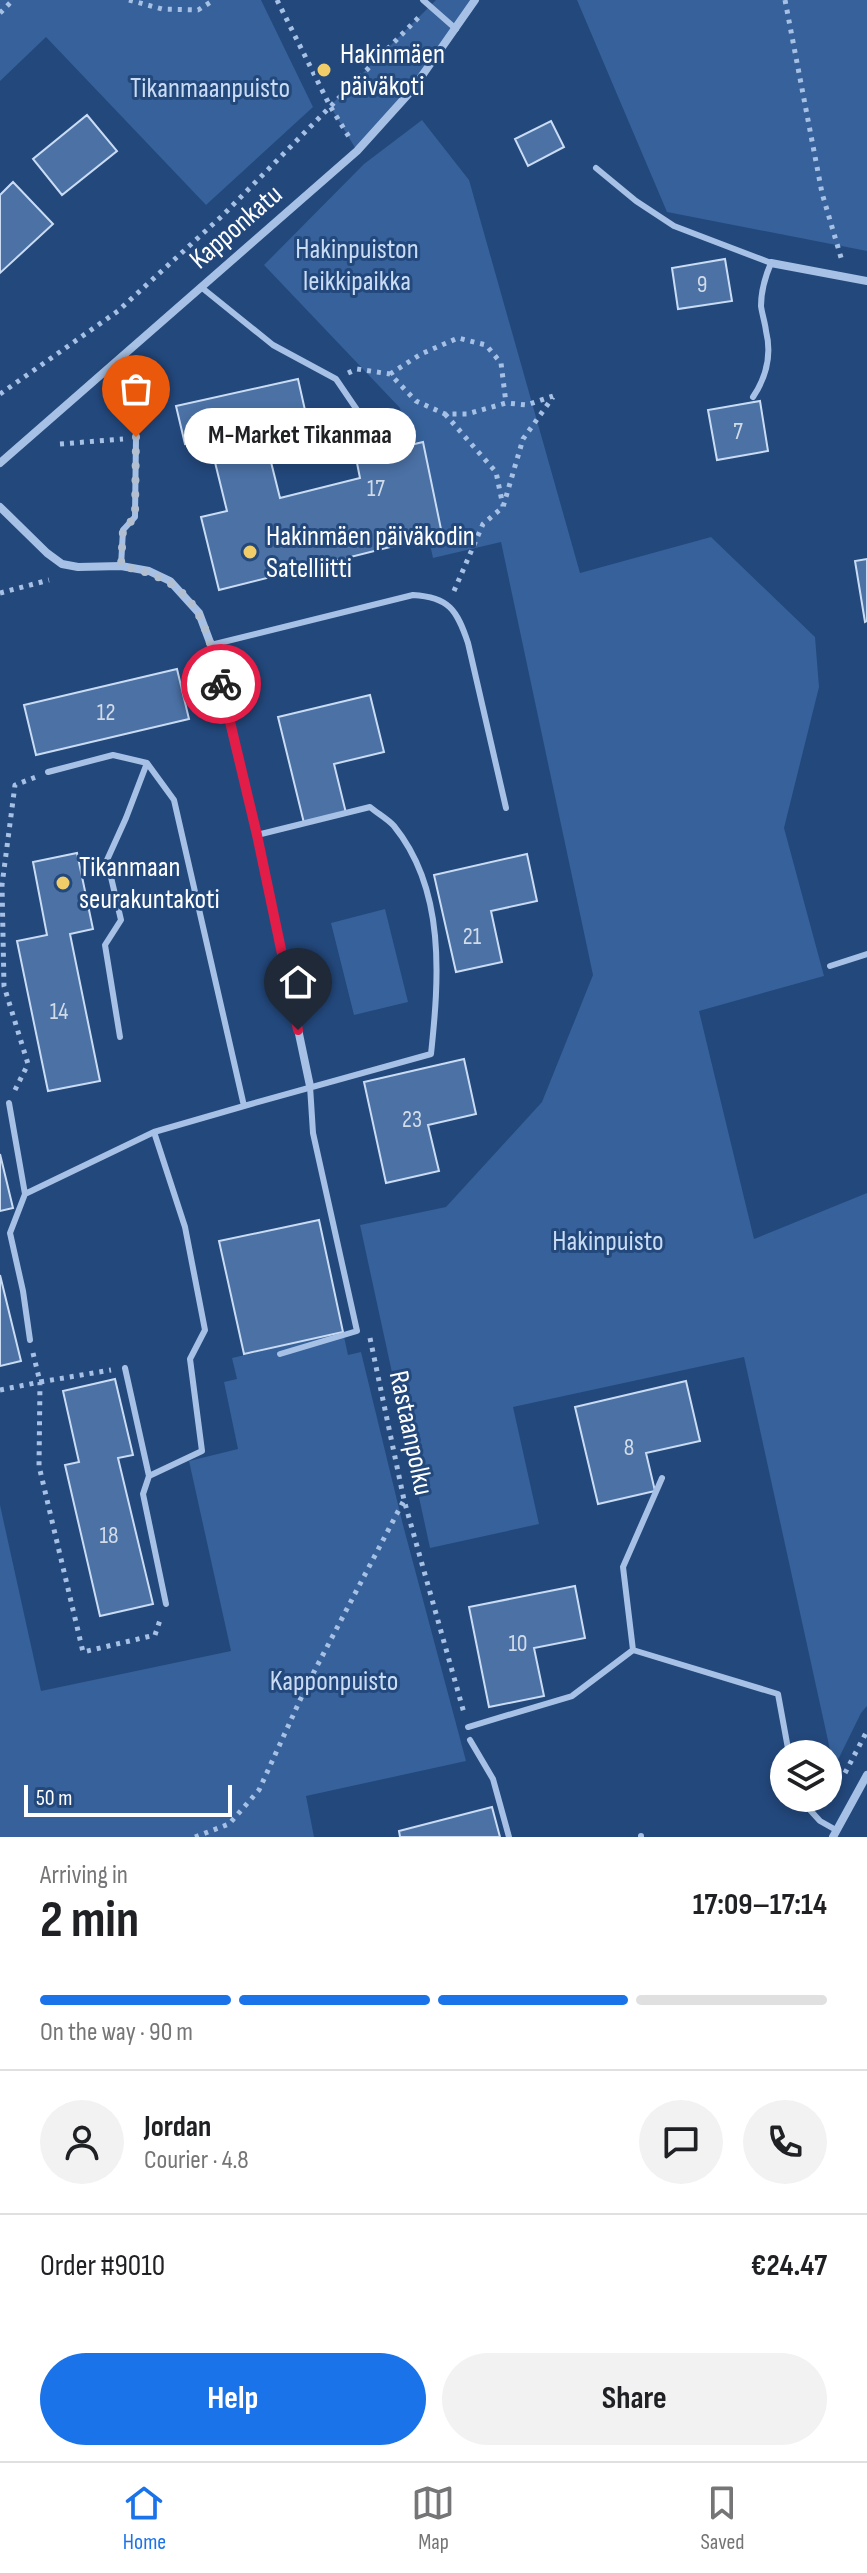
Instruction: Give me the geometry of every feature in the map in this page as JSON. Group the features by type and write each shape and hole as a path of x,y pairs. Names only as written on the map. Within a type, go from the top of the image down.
{"street":[{"name":"Kapponkatu","path":"0,463 357,151 412,90 475,0"},
{"path":"771,263 867,281"},
{"path":"0,507 62,564 78,567 121,566 149,571 170,581 199,613 211,645 257,835 310,1086"},
{"path":"835,1833 867,1775"}],"lane":[{"path":"423,0 456,29"},
{"path":"596,168 636,201 674,226 771,263 763,283 761,308 768,335 769,357 764,381 753,397"},
{"path":"201,287 273,345 336,379 385,451"},
{"path":"121,566 123,530 135,517 136,437"},
{"path":"211,645 413,595 433,596 448,604 460,620 468,643 506,808"},
{"path":"48,772 113,755 147,763 174,800 244,1106"},
{"path":"120,1037 105,945 121,920 107,860 147,763"},
{"path":"25,1194 154,1132 431,1054 438,994 438,956 432,918 424,883 393,825 370,807 257,835"},
{"path":"830,966 867,954"},
{"path":"280,1354 357,1331 313,1133 310,1086"},
{"path":"9,1103 25,1194 10,1233 30,1340"},
{"path":"149,1476 202,1451 190,1359 205,1330 185,1227 154,1132"},
{"path":"125,1368 149,1476 143,1494 166,1604"},
{"path":"633,1650 623,1567 662,1478"},
{"path":"468,1727 572,1696 633,1650"},
{"path":"633,1650 778,1694 786,1740"},
{"path":"470,1740 493,1779 509,1837"},
{"path":"812,1812 835,1833"}],"path":[{"path":"0,13 13,0"},
{"path":"129,0 162,9 198,10 214,0"},
{"path":"277,0 330,106 357,151"},
{"path":"785,0 822,193 848,277"},
{"path":"0,394 118,311 222,216 430,6"},
{"path":"390,374 421,354 458,338 486,345 501,363 506,403"},
{"path":"336,379 357,369 390,374 416,401 445,414 467,414 506,403 527,405 553,396 523,439 503,507 483,524 448,604"},
{"path":"445,414 496,472 503,507"},
{"path":"60,444 136,437"},
{"path":"0,593 49,580"},
{"path":"9,1103 28,1064 4,986 2,885 15,785 48,772"},
{"name":"Rastaanpolku","path":"370,1337 404,1500 468,1727"},
{"path":"30,1340 40,1382 39,1466 83,1652 155,1635 166,1604"},
{"path":"0,1390 125,1368"},
{"path":"195,1837 229,1824 259,1790 306,1687 404,1500"}],"green space":[{"name":"Tikanmaanpuisto","path":"0,0 261,0 313,107 206,205 46,37 0,81"},
{"path":"436,0 475,0 445,46 357,151 330,106"},
{"path":"577,0 867,0 867,251 667,212"},
{"name":"Hakinpuisto","path":"422,120 469,180 580,573 711,537 815,637 819,687 784,828 824,976 699,1011 754,1239 867,1193 867,1706 842,1752 842,1740 828,1740 744,1357 513,1407 539,1524 430,1548 360,1225 446,1207 542,1102 593,975 501,542 433,558 400,408 264,265 364,164"},
{"path":"385,909 408,1002 354,1015 331,923"},
{"name":"Kapponpuisto","path":"343,1332 348,1355 361,1352 466,1761 306,1796 314,1837 0,1837 0,1505 41,1691 231,1651 189,1461 238,1449 224,1382 237,1379 232,1358"}],"building":[{"path":"87,115 117,151 62,195 33,159"},
{"path":"551,121 564,147 528,166 515,139"},
{"path":"13,182 53,224 0,273 0,195"},
{"path":"725,259 732,301 678,309 672,268"},
{"path":"298,379 307,419 263,430 280,498 360,478 356,458 423,442 442,534 219,590 201,517 227,511 209,438 185,444 176,406"},
{"path":"760,401 768,451 717,460 708,410"},
{"path":"867,559 867,621 865,622 855,561"},
{"path":"177,669 189,719 36,755 24,705"},
{"path":"370,695 384,752 334,764 346,813 304,823 278,717"},
{"path":"77,853 93,929 70,934 100,1081 48,1091 17,941 47,935 33,862"},
{"path":"527,854 537,901 491,911 502,962 456,972 434,875"},
{"path":"464,1059 476,1114 428,1125 439,1171 386,1183 364,1082"},
{"path":"0,1154 13,1208 0,1211"},
{"path":"319,1220 343,1332 244,1354 219,1241"},
{"path":"0,1275 21,1361 0,1366"},
{"path":"115,1379 133,1455 118,1458 153,1604 100,1616 65,1465 79,1462 63,1391"},
{"path":"686,1381 700,1441 646,1453 655,1491 598,1504 575,1407"},
{"path":"575,1586 585,1638 534,1648 544,1696 489,1707 469,1607"},
{"path":"492,1807 500,1837 400,1837 399,1831"}],"way so far":[{"path":"136,437 135,517 123,530 121,566 149,571 170,581 184,594 199,613 206,630 221,684"}],"place":[{"name":"Hakinmäen päiväkoti","path":"324,70"},
{"name":"M-Market Tikanmaa","path":"136,437"},
{"name":"Hakinmäen päiväkodin Satelliitti","path":"250,552"},
{"name":"Tikanmaan seurakuntakoti","path":"63,883"}],"route":[{"path":"221,684 298,1030"}],"park label":[{"name":"Hakinpuiston leikkipaikka","path":"357,265"}]}
